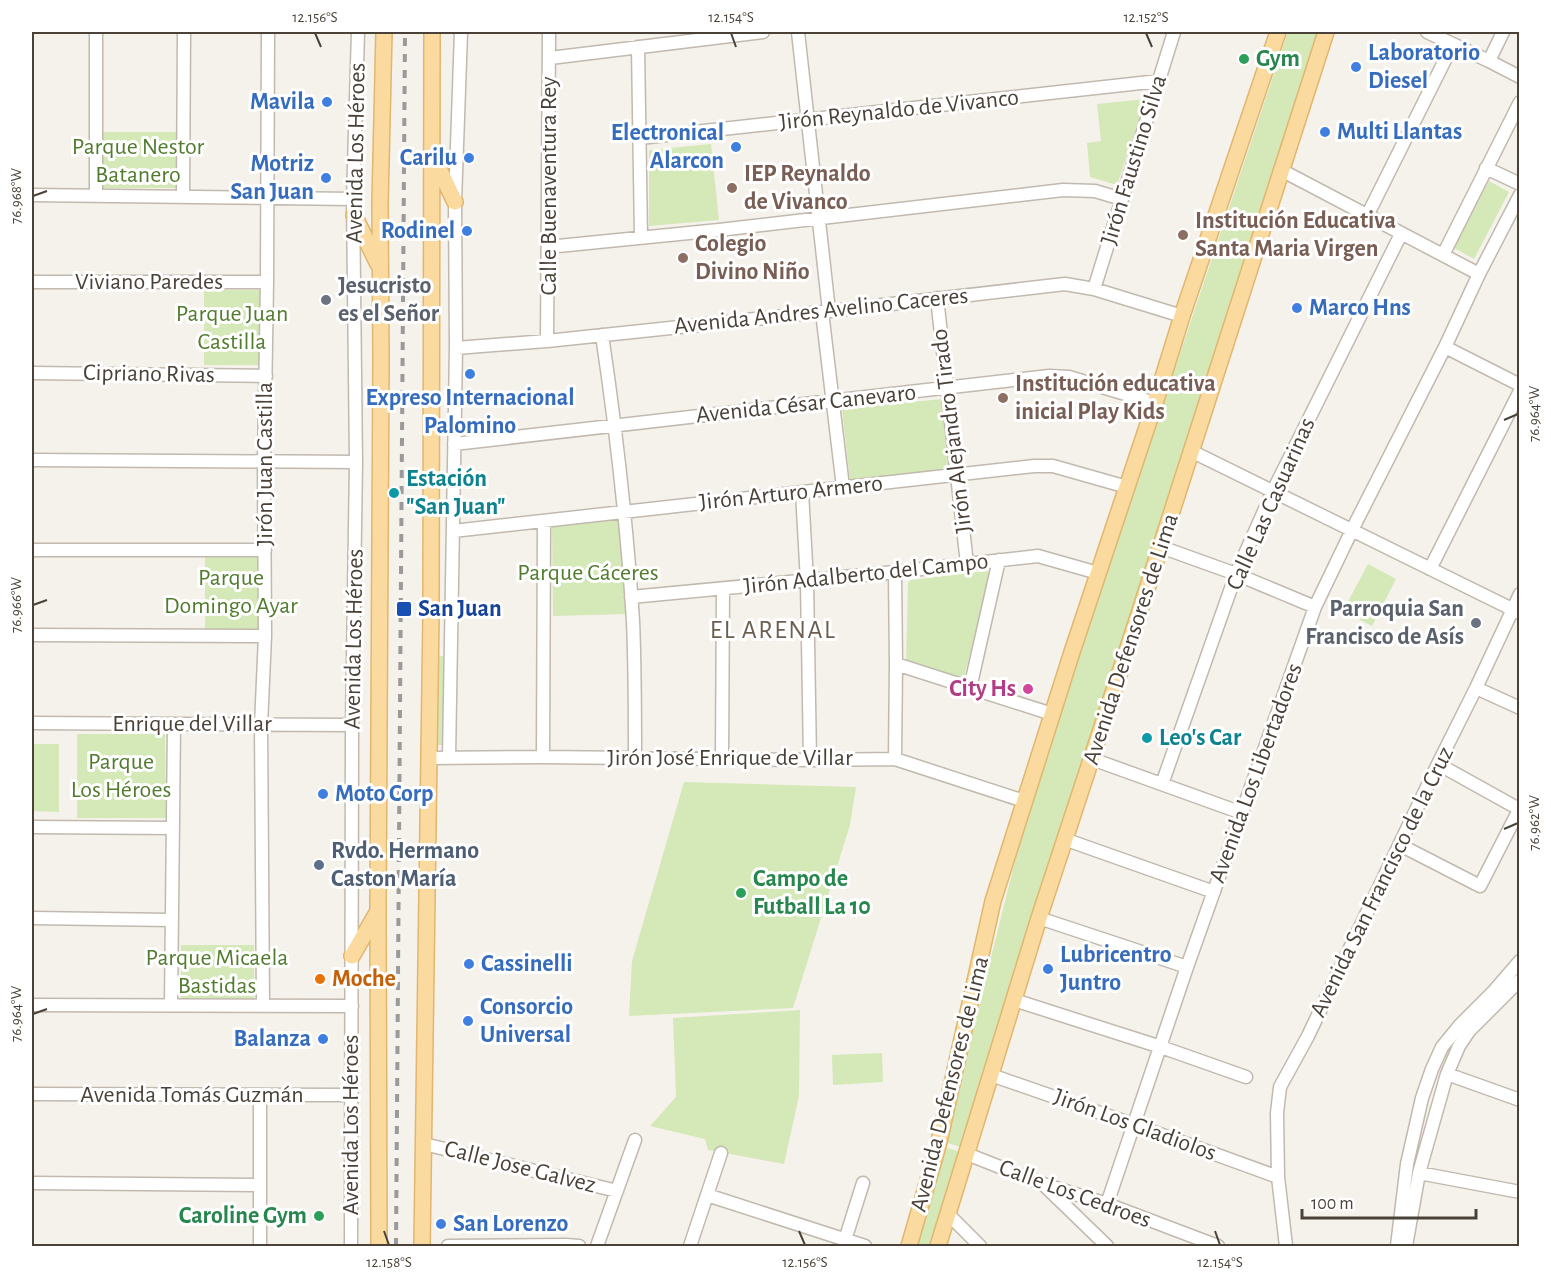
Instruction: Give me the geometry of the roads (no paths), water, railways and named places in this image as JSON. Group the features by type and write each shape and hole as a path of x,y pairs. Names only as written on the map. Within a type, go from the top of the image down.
{"main road":[{"name":"Avenida Los Héroes","path":"379,1246 380,268 384,32"},
{"path":"422,1246 431,615 432,32"},
{"name":"Avenida Defensores de Lima","path":"909,1246 938,1146 993,901 1182,316 1278,32"},
{"name":"Avenida Defensores de Lima","path":"938,1246 1064,839 1161,547 1326,32"},
{"path":"431,153 455,202"},
{"path":"354,215 380,268"},
{"path":"352,956 378,911"}],"street":[{"path":"96,32 96,196"},
{"path":"183,197 184,32"},
{"name":"Jirón Juan Castilla","path":"263,1005 261,725 265,636 264,462 268,32"},
{"name":"Avenida Los Héroes","path":"351,1246 352,724 356,462 353,198 358,32"},
{"path":"450,758 456,348 455,202 461,32"},
{"name":"Calle Buenaventura Rey","path":"547,341 549,32"},
{"path":"550,58 763,32"},
{"path":"798,32 819,218 833,401 843,487"},
{"name":"Jirón Faustino Silva","path":"1094,290 1174,32"},
{"path":"1427,32 1520,77"},
{"path":"1489,61 1503,32"},
{"path":"1367,216 1453,44"},
{"path":"638,47 641,238"},
{"name":"Jirón Reynaldo de Vivanco","path":"640,138 1158,81"},
{"path":"1443,255 1520,102"},
{"path":"1486,168 1520,184"},
{"path":"1281,170 1479,274"},
{"path":"548,247 1063,190 1095,191 1122,199"},
{"path":"32,195 353,198"},
{"name":"Avenida Los Libertadores","path":"1107,1204 1187,967 1315,607 1520,195"},
{"name":"Calle Las Casuarinas","path":"1162,784 1236,574 1273,491 1401,234"},
{"name":"Viviano Paredes","path":"32,282 267,282"},
{"name":"Avenida Andres Avelino Caceres","path":"456,348 547,341 826,312 1065,284 1094,290 1182,316"},
{"name":"Jirón Alejandro Tirado","path":"937,298 967,564"},
{"path":"602,334 624,512 631,597 635,758"},
{"path":"1445,347 1520,385"},
{"name":"Cipriano Rivas","path":"32,373 266,376"},
{"name":"Avenida César Canevaro","path":"454,444 1048,376 1069,377 1155,403"},
{"path":"1430,569 1520,392"},
{"path":"1191,451 1516,611"},
{"path":"32,460 356,462"},
{"name":"Jirón Arturo Armero","path":"453,531 1034,466 1053,466 1127,487"},
{"path":"802,492 807,581 810,760"},
{"path":"543,757 544,521"},
{"path":"1161,547 1236,574 1315,607"},
{"path":"32,550 265,550"},
{"name":"Jirón Adalberto del Campo","path":"631,597 1038,556 1098,573"},
{"path":"970,688 999,560"},
{"path":"895,572 895,759"},
{"path":"722,758 723,589"},
{"name":"Avenida San Francisco de la Cruz","path":"1287,1246 1278,1177 1277,1113 1280,1087 1308,1036 1438,764 1516,611 1520,594"},
{"path":"32,634 265,636"},
{"path":"896,664 1052,714"},
{"path":"1476,688 1520,708"},
{"name":"Enrique del Villar","path":"32,723 352,724"},
{"path":"171,1005 174,724"},
{"name":"Jirón José Enrique de Villar","path":"429,758 895,759 1024,801"},
{"path":"1092,759 1242,813"},
{"path":"1400,845 1480,886 1519,809 1438,764"},
{"path":"32,827 173,828"},
{"path":"1064,839 1214,892"},
{"path":"32,918 172,920"},
{"path":"1039,918 1187,967"},
{"path":"1397,1246 1407,1164 1422,1098 1432,1069 1442,1047 1520,961"},
{"path":"1406,1246 1419,1173 1447,1074 1459,1046 1469,1031 1519,981"},
{"path":"1014,1000 1246,1077"},
{"path":"32,1005 352,1006"},
{"path":"1447,1074 1520,1100"},
{"name":"Jirón Los Gladiolos","path":"991,1075 1278,1177"},
{"name":"Avenida Tomás Guzmán","path":"32,1094 351,1095"},
{"path":"260,1095 260,1246"},
{"path":"597,1246 635,1140"},
{"name":"Calle Jose Galvez","path":"424,1143 617,1191"},
{"path":"690,1246 721,1153"},
{"name":"Calle Los Cedroes","path":"967,1154 1043,1184 1107,1204 1218,1246"},
{"path":"1419,1173 1520,1192"},
{"path":"32,1183 260,1185"},
{"path":"845,1240 863,1183"},
{"path":"1043,1184 1107,1246"},
{"path":"707,1195 864,1246"},
{"path":"948,1214 980,1246"},
{"path":"448,1246 579,1246"}],"railway":[{"path":"396,1246 405,32"}],"place":[{"name":"Gym","path":"1244,59"},
{"name":"Laboratorio Diesel","path":"1356,67"},
{"name":"Mavila","path":"327,102"},
{"name":"Multi Llantas","path":"1325,132"},
{"name":"Electronical Alarcon","path":"736,147"},
{"name":"Carilu","path":"469,158"},
{"name":"Motriz San Juan","path":"326,178"},
{"name":"IEP Reynaldo de Vivanco","path":"732,188"},
{"name":"Rodinel","path":"467,231"},
{"name":"Institución Educativa Santa Maria Virgen","path":"1183,235"},
{"name":"Colegio Divino Niño","path":"683,258"},
{"name":"Jesucristo es el Señor","path":"326,300"},
{"name":"Marco Hns","path":"1297,308"},
{"name":"Expreso Internacional Palomino","path":"470,374"},
{"name":"Institución educativa inicial Play Kids","path":"1003,398"},
{"name":"Estación \"San Juan\"","path":"394,493"},
{"name":"San Juan","path":"404,609"},
{"name":"Parroquia San Francisco de Asís","path":"1476,623"},
{"name":"City Hs","path":"1028,689"},
{"name":"Leo's Car","path":"1147,738"},
{"name":"Moto Corp","path":"323,794"},
{"name":"Rvdo. Hermano Caston María","path":"319,865"},
{"name":"Campo de Futball La 10","path":"741,893"},
{"name":"Cassinelli","path":"469,964"},
{"name":"Lubricentro Juntro","path":"1048,969"},
{"name":"Moche","path":"320,979"},
{"name":"Consorcio Universal","path":"468,1021"},
{"name":"Balanza","path":"323,1039"},
{"name":"Caroline Gym","path":"319,1216"},
{"name":"San Lorenzo","path":"441,1224"}],"district":[{"name":"EL ARENAL","path":"773,630"}],"park label":[{"name":"Parque Nestor Batanero","path":"138,161"},
{"name":"Parque Juan Castilla","path":"232,328"},
{"name":"Parque Cáceres","path":"588,573"},
{"name":"Parque Domingo Ayar","path":"231,592"},
{"name":"Parque Los Héroes","path":"121,776"},
{"name":"Parque Micaela Bastidas","path":"217,972"}]}
